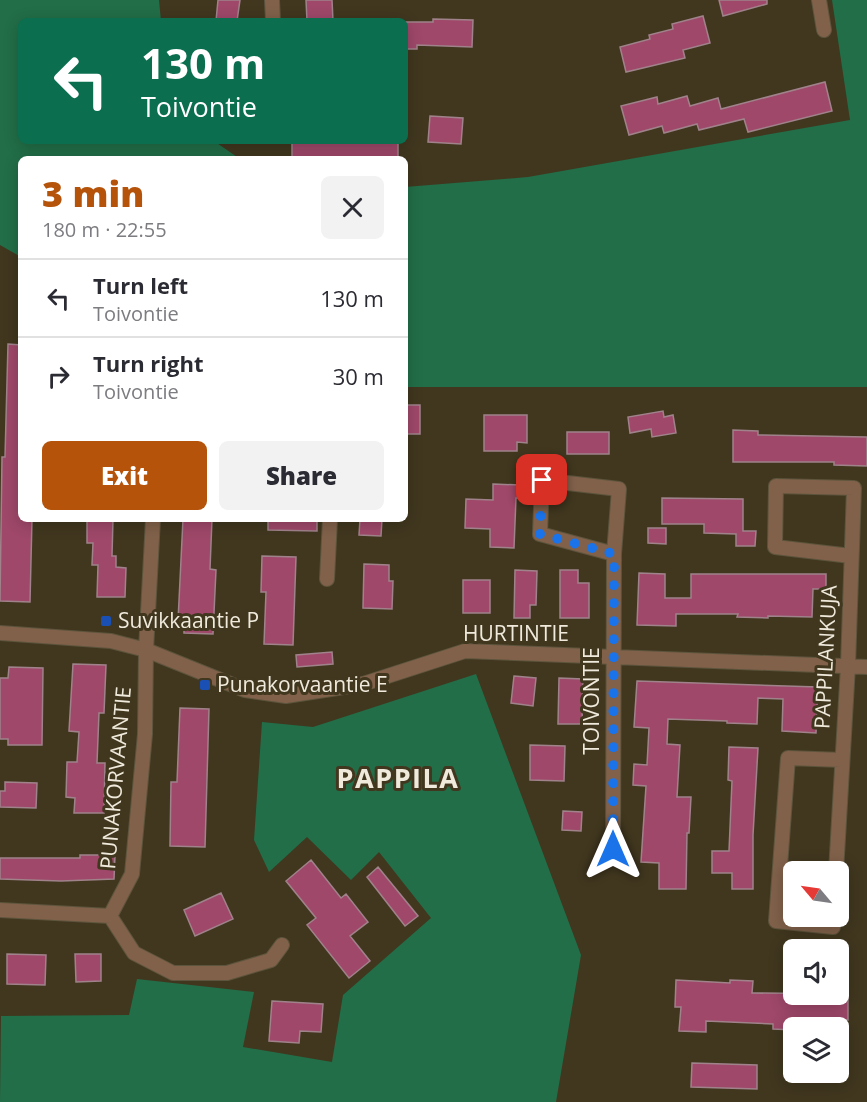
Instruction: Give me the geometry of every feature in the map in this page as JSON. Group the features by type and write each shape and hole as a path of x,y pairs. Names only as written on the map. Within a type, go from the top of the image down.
{"street":[{"path":"272,0 273,18"},
{"path":"819,0 824,30"},
{"name":"TOIVONTIE","path":"613,849 614,554 619,489 542,480 540,534 614,554"},
{"name":"PAPPILANKUJA","path":"837,861 848,666 854,488 776,486 775,547 851,556"},
{"name":"PUNAKORVAANTIE","path":"110,916 132,873 145,734 146,650 153,522"},
{"path":"327,579 330,522"},
{"name":"HURTINTIE","path":"0,633 111,640 146,650 245,690 286,696 363,684 465,651 867,667"},
{"name":"PAPPILANKUJA","path":"783,922 776,921 788,758 842,760"},
{"path":"0,910 110,916 134,953 173,973 227,973 271,960 282,945"}],"green space":[{"path":"0,0 159,0 161,18 18,18 18,144 218,144 236,156 18,156 18,255 0,245"},
{"path":"832,0 867,0 867,387 408,387 408,187 528,177 850,120"},
{"path":"476,674 581,955 556,1102 0,1102 1,1016 129,1015 137,979 254,992 243,1047 332,1062 343,995 431,918 379,852 351,880 307,837 269,872 254,840 262,722 313,727"}],"building":[{"path":"218,0 240,0 237,18 216,18"},
{"path":"306,0 332,0 333,18 307,18"},
{"path":"719,0 767,0 767,4 723,16"},
{"path":"703,16 710,43 683,50 685,58 626,72 620,47 650,39 649,35 673,29 672,24"},
{"path":"433,19 473,20 472,47 417,45 417,49 408,49 408,22 433,22"},
{"path":"825,82 832,111 748,132 744,119 699,130 697,124 664,133 662,126 629,135 621,106 657,97 658,104 687,96 690,106 718,98 721,109"},
{"path":"430,116 463,118 461,144 428,142"},
{"path":"292,144 398,144 398,156 292,156"},
{"path":"8,344 18,345 18,522 32,522 30,602 0,601 2,457 5,457"},
{"path":"408,405 420,405 420,434 408,434"},
{"path":"663,411 664,417 673,415 676,433 652,437 651,429 630,433 628,417"},
{"path":"484,415 527,415 527,443 517,442 517,451 484,451"},
{"path":"733,430 758,431 758,435 867,437 867,466 834,465 834,462 733,462"},
{"path":"567,432 609,432 609,454 567,454"},
{"path":"493,484 520,485 520,498 516,498 514,548 490,547 490,529 465,528 466,499 493,500"},
{"path":"662,498 743,499 743,531 756,531 755,546 736,546 736,534 704,533 704,524 662,524"},
{"path":"87,522 113,522 112,556 116,556 116,567 126,568 125,597 97,597 98,565 92,565 93,543 87,543"},
{"path":"183,522 212,522 210,569 216,570 213,634 184,633 184,621 178,621"},
{"path":"268,522 317,522 317,531 268,530"},
{"path":"360,522 382,522 381,536 359,535"},
{"path":"648,528 666,528 666,544 648,543"},
{"path":"262,556 296,557 293,645 264,644 266,592 261,592"},
{"path":"364,564 389,565 389,581 393,581 392,609 363,608"},
{"path":"515,570 537,571 536,605 530,605 530,618 514,618"},
{"path":"560,570 578,570 578,583 589,583 589,618 560,618"},
{"path":"639,573 665,574 665,598 691,598 691,574 826,574 826,589 813,589 812,617 768,616 768,618 737,617 738,614 676,614 676,626 637,625"},
{"path":"463,580 490,580 490,613 463,613"},
{"path":"332,652 333,664 297,667 296,655"},
{"path":"73,664 106,665 104,713 99,713 97,763 105,763 104,813 74,813 75,798 66,797 67,762 77,762 79,732 69,731"},
{"path":"9,667 43,668 42,745 8,745 8,739 0,739 0,678 8,678"},
{"path":"514,676 536,678 533,706 511,703"},
{"path":"559,678 583,679 582,724 558,724"},
{"path":"637,681 818,687 816,733 782,731 783,699 758,698 757,724 668,719 667,744 680,745 677,797 691,797 689,833 687,833 686,889 659,889 659,863 641,862 646,786 633,785 634,764 647,765 649,728 634,727"},
{"path":"180,708 209,709 205,847 170,846 171,782 177,782"},
{"path":"530,745 565,746 564,781 530,780"},
{"path":"729,747 758,748 753,835 753,889 732,889 732,873 712,873 712,851 729,851 732,781 728,780"},
{"path":"5,782 37,783 36,808 0,807 0,791 5,791"},
{"path":"563,811 582,812 581,831 562,830"},
{"path":"80,855 115,855 114,879 61,881 0,879 0,858 80,858"},
{"path":"311,860 341,898 346,894 368,922 350,936 370,961 349,978 307,925 316,918 286,881"},
{"path":"378,867 418,916 405,926 367,877"},
{"path":"221,893 233,919 195,936 184,910"},
{"path":"7,954 46,955 45,985 7,984"},
{"path":"75,954 101,954 101,981 76,982"},
{"path":"676,980 730,983 730,980 753,981 752,993 783,993 783,1005 848,1005 848,1017 783,1017 783,1029 773,1029 773,1024 706,1021 706,1032 679,1031 681,1007 675,1007"},
{"path":"272,1001 323,1004 321,1032 300,1031 299,1043 269,1041"},
{"path":"692,1063 757,1065 757,1089 691,1087"}],"place":[{"name":"Suvikkaantie P","path":"106,621"},
{"name":"Punakorvaantie E","path":"205,685"}],"district":[{"name":"PAPPILA","path":"398,779"}],"route":[{"path":"542,480 540,534 614,554 613,849"}]}
